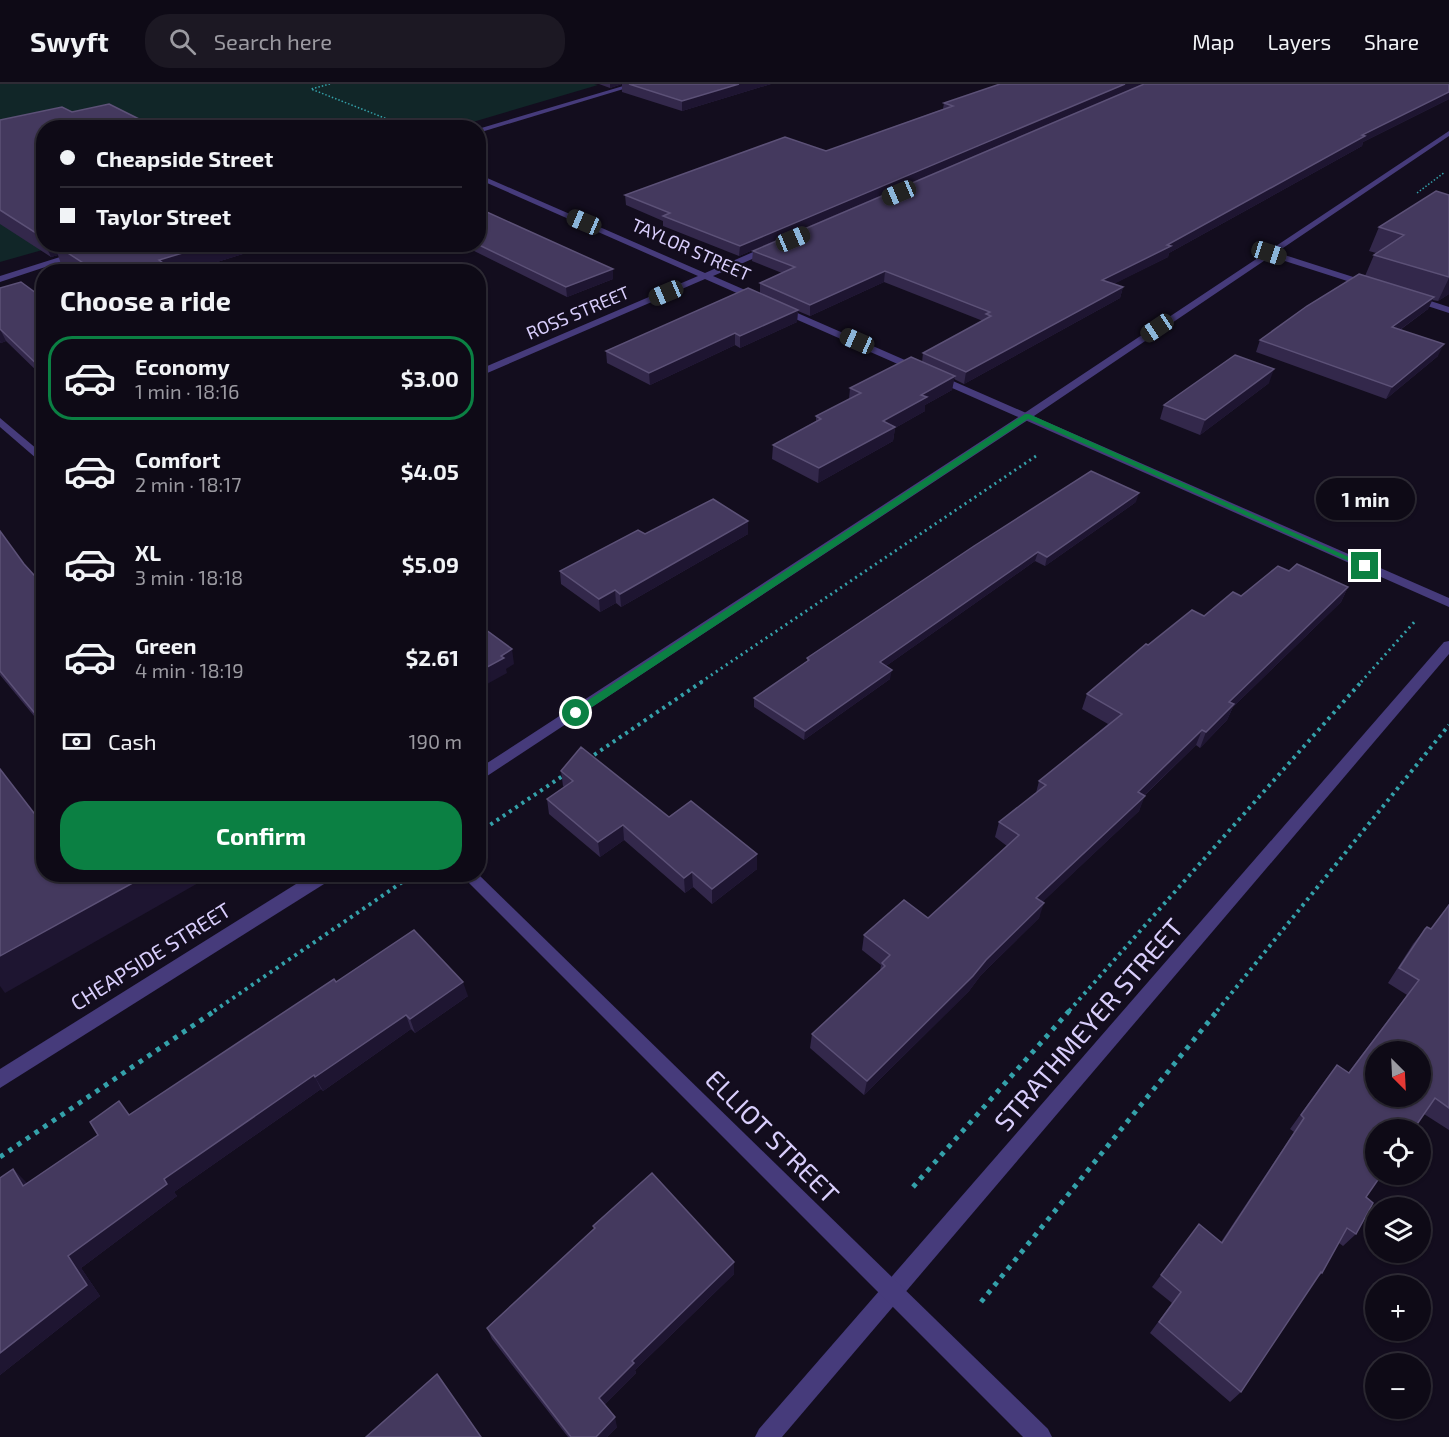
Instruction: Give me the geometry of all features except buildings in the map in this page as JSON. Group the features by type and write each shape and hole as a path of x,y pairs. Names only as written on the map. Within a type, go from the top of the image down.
{"street":[{"path":"486,129 637,84"},
{"path":"486,772 1027,416 1449,133"},
{"name":"TAYLOR STREET","path":"486,179 708,275 1449,603"},
{"name":"ROSS STREET","path":"486,372 784,243"},
{"path":"48,264 86,252"},
{"path":"1269,253 1383,289"},
{"path":"0,279 36,268"},
{"path":"1405,296 1449,310"},
{"path":"0,421 36,455"},
{"name":"STRATHMEYER STREET","path":"767,1437 1449,645"},
{"name":"CHEAPSIDE STREET","path":"0,1079 313,882"},
{"name":"ELLIOT STREET","path":"476,882 892,1294 1040,1437"}],"path":[{"path":"330,84 311,89 390,120"},
{"path":"1417,193 1449,168"},
{"path":"587,760 1040,453"},
{"path":"913,1187 1417,618"},
{"path":"981,1302 1449,725"},
{"path":"486,828 567,773"},
{"path":"0,1157 402,882"}],"green space":[{"path":"0,84 598,85 480,120 36,120 36,252 0,262"}],"route":[{"path":"576,713 1027,416 1365,566"}]}
